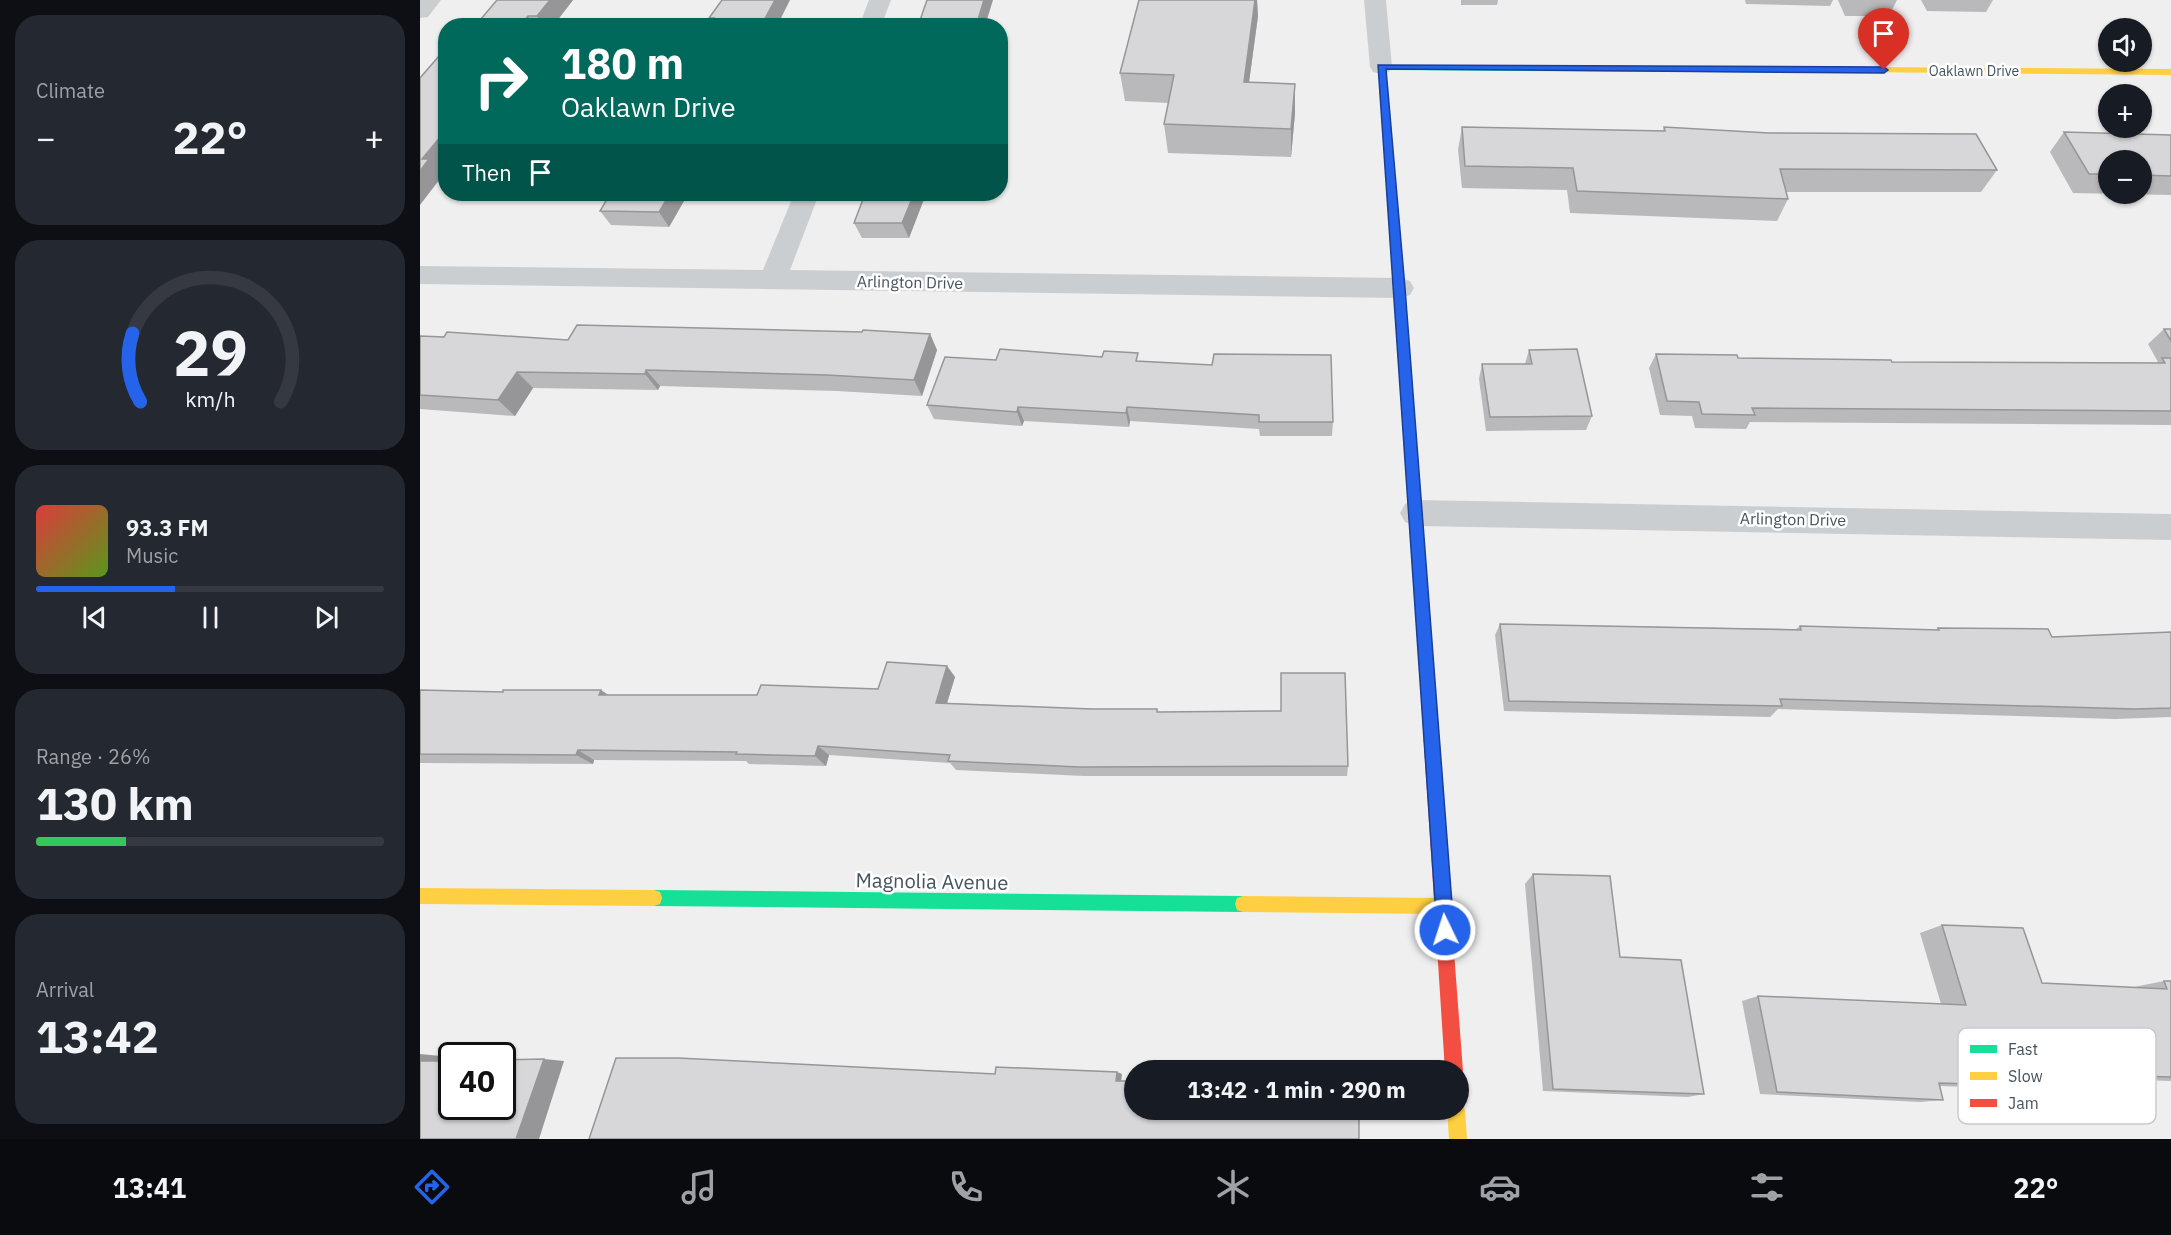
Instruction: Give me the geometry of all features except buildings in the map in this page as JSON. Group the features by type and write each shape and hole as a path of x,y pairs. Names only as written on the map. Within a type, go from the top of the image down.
{"street":[{"path":"420,12 430,0"},
{"path":"873,18 880,0"},
{"path":"1375,0 1400,288 1453,1060"},
{"name":"Oaklawn Drive","path":"1381,67 2171,72"},
{"path":"773,280 803,201"},
{"name":"Arlington Drive","path":"420,275 1400,288"},
{"name":"Arlington Drive","path":"1416,513 2171,527"},
{"name":"Magnolia Avenue","path":"420,896 1444,906"},
{"path":"1457,1120 1458,1139"}],"traffic: fast":[{"path":"1393,212 1381,67 1859,70"},
{"path":"654,898 1243,904"}],"traffic: slow":[{"path":"1859,70 2171,72"},
{"path":"1393,212 1429,714"},
{"path":"420,896 654,898"},
{"path":"1243,904 1444,906"},
{"path":"1457,1120 1458,1139"}],"traffic: jam":[{"path":"1429,714 1453,1060"}],"route":[{"path":"1445,930 1400,288 1381,67 1884,70"}]}
